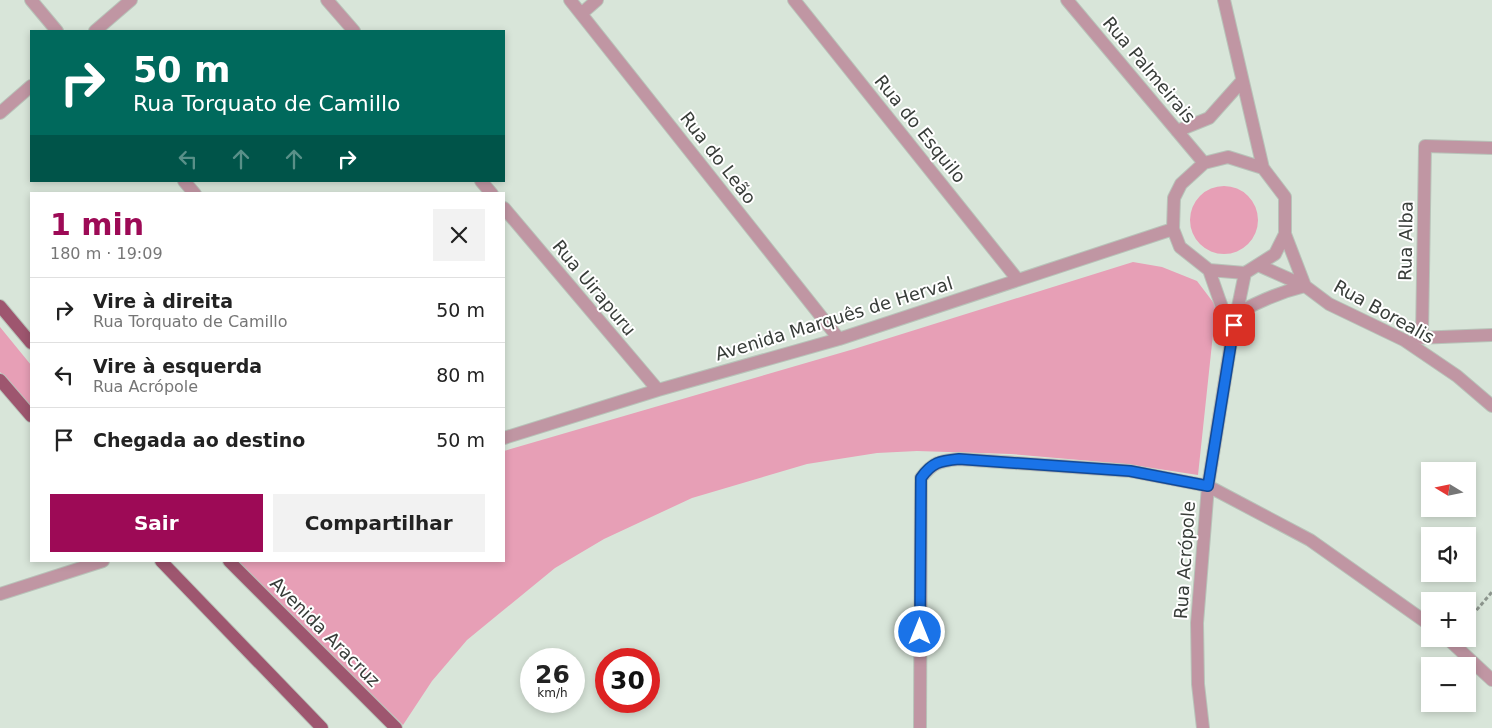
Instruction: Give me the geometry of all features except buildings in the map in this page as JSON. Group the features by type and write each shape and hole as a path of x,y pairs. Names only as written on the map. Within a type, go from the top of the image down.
{"main road":[{"path":"0,306 30,342"},
{"path":"0,380 30,415"},
{"path":"162,562 322,728"},
{"name":"Avenida Aracruz","path":"230,562 396,728"}],"street":[{"path":"32,0 56,30"},
{"path":"96,30 131,0"},
{"path":"327,0 353,30"},
{"name":"Rua do Leão","path":"570,0 839,338"},
{"path":"581,14 597,0"},
{"name":"Rua do Esquilo","path":"794,0 1018,280"},
{"name":"Rua Palmeirais","path":"1067,0 1204,163"},
{"path":"1224,0 1263,168 1286,197 1285,234 1275,254 1245,272 1208,270 1180,247 1174,229 1174,198 1181,184 1204,163 1228,157 1263,168"},
{"path":"1177,130 1209,118 1242,81"},
{"path":"0,113 30,87"},
{"name":"Rua Alba","path":"1422,337 1425,146 1492,148"},
{"path":"185,182 193,192"},
{"path":"482,182 490,192"},
{"name":"Rua Uirapuru","path":"505,209 658,390"},
{"name":"Avenida Marquês de Herval","path":"505,438 658,390 839,338 1174,229"},
{"name":"Rua Borealis","path":"1285,234 1305,286"},
{"name":"Rua Borealis","path":"1258,265 1305,286 1329,304 1404,340 1457,376 1492,406"},
{"name":"Rua Acrópole","path":"1208,270 1232,336"},
{"name":"Rua Acrópole","path":"1204,728 1198,684 1197,623 1208,486 1232,336 1245,272"},
{"path":"1236,314 1263,299 1305,286"},
{"path":"1404,340 1422,337 1492,335"},
{"path":"920,728 921,478 928,468 938,462 959,459 1130,471 1208,486 1310,540 1421,619"},
{"path":"0,594 100,562"},
{"path":"1457,647 1492,680"}],"path":[{"path":"1476,611 1492,592"}],"shaded area":[{"path":"1224,186 1237,189 1248,196 1255,207 1258,220 1255,233 1248,244 1237,251 1224,254 1211,251 1200,244 1193,233 1190,220 1193,207 1200,196 1211,189"},
{"path":"1133,262 1162,267 1197,281 1216,306 1198,475 1126,464 1011,454 917,451 877,453 807,464 692,498 604,539 555,568 467,640 432,681 403,725 235,562 505,562 505,451 854,349"},
{"path":"0,327 30,364 30,408 0,372"}],"route":[{"path":"920,632 921,478 928,468 938,462 959,459 1130,471 1208,486 1234,325"}]}
